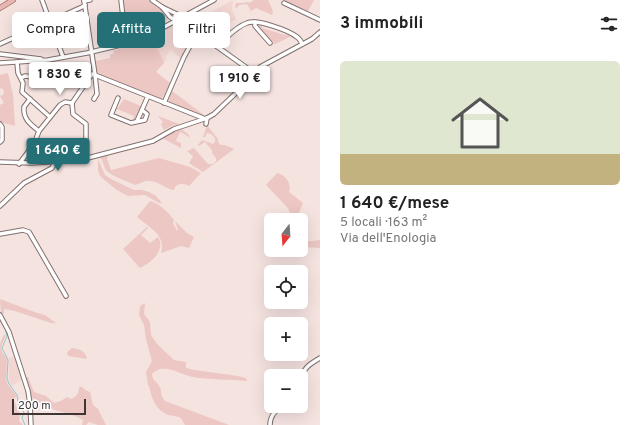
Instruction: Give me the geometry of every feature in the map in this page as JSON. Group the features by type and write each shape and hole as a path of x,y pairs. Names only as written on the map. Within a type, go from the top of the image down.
{"main road":[{"path":"0,8 13,0"}],"street":[{"path":"42,0 47,12"},
{"path":"67,12 90,0"},
{"path":"121,0 122,12"},
{"path":"152,0 173,12"},
{"path":"191,12 214,0"},
{"path":"84,2 85,12"},
{"path":"284,3 320,20"},
{"path":"162,7 173,18"},
{"path":"168,25 170,17"},
{"path":"165,27 173,22"},
{"path":"230,35 248,22 255,22 286,31 297,37 302,44"},
{"path":"255,22 255,26 270,43"},
{"path":"0,162 19,164 86,159 149,143 174,129 205,118 218,111 254,73 265,64 302,44 320,32"},
{"path":"89,35 97,94 94,99"},
{"path":"0,44 12,39"},
{"path":"60,48 63,57"},
{"path":"48,60 1,54 2,63 48,60 107,48"},
{"path":"164,103 189,48"},
{"path":"220,48 254,73"},
{"path":"17,62 18,73 23,82 22,92 50,117"},
{"path":"86,159 86,124 73,114 72,102 88,80 93,78 94,74"},
{"path":"94,74 186,112 205,118"},
{"path":"21,78 26,76 48,79"},
{"path":"137,121 148,96"},
{"path":"118,98 111,115 130,123 144,120 147,114 142,110"},
{"path":"30,99 24,107 25,117 28,122 39,131"},
{"path":"19,164 34,144 39,131 61,104 72,102"},
{"path":"186,112 192,117 194,122"},
{"path":"194,122 196,118 195,115"},
{"path":"205,118 206,124"},
{"path":"0,124 2,127 3,136 0,142"},
{"path":"0,206 27,180 53,167 53,162"},
{"path":"0,234 23,230 29,232 66,296"},
{"path":"0,315 9,332 28,392 31,425"},
{"path":"305,369 307,366 320,358"},
{"path":"270,425 270,420 273,413"}],"shaded area":[{"path":"123,0 148,0 164,12 124,12"},
{"path":"233,0 232,10 236,19 230,22 230,12 212,12"},
{"path":"254,0 268,0 273,11 272,15 256,8 251,11 247,4 239,5 237,8 235,7 236,3 249,3"},
{"path":"284,0 314,0 307,13 283,2"},
{"path":"165,13 168,18 165,24"},
{"path":"173,25 173,48 186,48 181,58 170,50 164,63 158,48 165,48 165,29"},
{"path":"259,25 262,26 262,28 292,36 273,45 274,42 268,40 262,30 260,31 258,27"},
{"path":"122,48 158,48 164,63 156,72 170,83 162,99 100,75 97,71 95,61 110,58 110,55 114,53 113,51"},
{"path":"8,73 13,95 15,126 0,122 0,105 4,103 0,96 3,95 4,91 2,88 0,89 0,75"},
{"path":"172,91 204,115 184,110 170,102 168,100"},
{"path":"124,99 141,106 135,120 132,121 134,116 117,109 113,114"},
{"path":"158,116 179,124 175,126 173,125 164,130 161,124 163,122"},
{"path":"207,125 221,145 234,149 203,172 189,163 193,156 187,151 194,148 208,164 213,164 216,161 212,150 205,142 199,146 198,145 202,140 213,144 215,142 215,138 211,134 207,133 205,137 203,137"},
{"path":"180,128 188,134 190,138 180,132 176,141 181,143 181,148 162,138 173,131"},
{"path":"108,155 107,159 111,170 159,158 190,167 201,173 189,186 180,184 175,187 174,190 151,181 146,181 135,185 116,177 107,171 100,157"},
{"path":"98,159 105,175 134,190 149,192 156,196 162,203 159,203 145,195 128,196 117,190 99,174"},
{"path":"277,173 286,178 290,186 289,192 303,203 299,213 290,213 288,208 266,185"},
{"path":"150,201 160,206 169,214 174,220 173,223 177,231 175,221 187,233 194,237 189,248 181,246 161,253 162,247 159,236 137,217"},
{"path":"147,227 148,228 141,235 150,243 158,237 160,246 159,251 153,259 140,268 123,249"},
{"path":"320,240 320,248 308,247 308,241"},
{"path":"0,299 45,315 56,323 51,323 15,311 4,309 4,313 1,314"},
{"path":"145,303 144,314 150,322 151,335 157,344 174,360 186,362 186,368 246,378 247,381 200,378 189,376 173,370 164,369 159,369 152,374 153,379 158,384 162,397 165,401 229,425 185,425 181,418 168,415 157,407 148,385 146,372 152,361 144,325 139,315 140,306"},
{"path":"6,334 1,347 2,352 7,359 6,379 8,385 16,395 13,399 20,414 19,421 23,425 0,425 0,344 3,336"},
{"path":"72,348 82,351 87,359 68,356 67,352"},
{"path":"15,356 23,379 11,386 9,380 9,358"},
{"path":"25,377 28,377 34,392 46,396 54,403 67,397 71,399 73,398 78,393 79,387 82,387 90,392 93,405 98,409 106,425 98,425 89,422 86,425 82,425 83,420 71,414 54,410 36,400 31,397"}],"waterway":[{"path":"5,328 7,336 2,348 8,360 7,378 9,384 17,395 19,406 24,412 22,418 25,425"}]}
